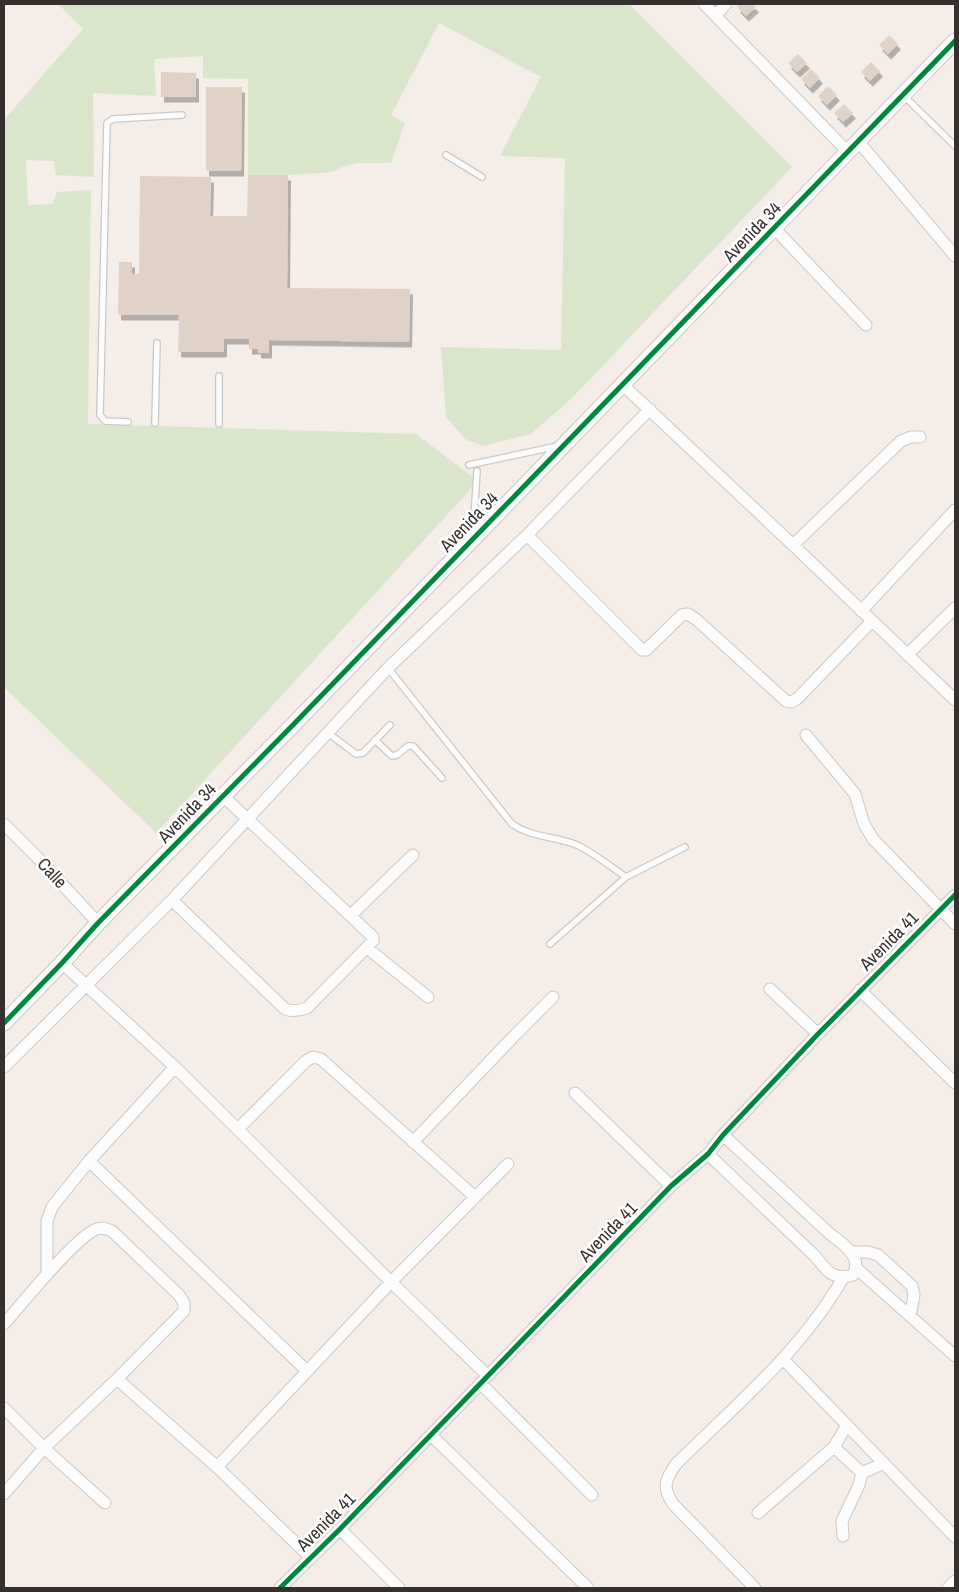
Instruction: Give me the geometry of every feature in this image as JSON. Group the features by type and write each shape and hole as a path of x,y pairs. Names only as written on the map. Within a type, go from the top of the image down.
{"street":[{"path":"704,4 848,152"},
{"path":"716,15 726,4"},
{"name":"Avenida 34","path":"4,1023 98,923 623,385 955,41"},
{"path":"858,141 955,256"},
{"path":"774,228 866,325"},
{"path":"623,385 955,700"},
{"path":"4,1067 172,900 388,668 527,535 650,409"},
{"path":"793,545 901,441 911,437 920,437"},
{"path":"861,611 955,510"},
{"path":"527,535 642,650 646,650 682,615 688,614 786,701 791,702 797,699 872,621"},
{"path":"907,655 955,608"},
{"path":"806,735 855,794 864,824 874,840 955,924"},
{"path":"172,900 285,1009 290,1011 295,1012 307,1008 373,941 373,937 223,796"},
{"name":"Calle","path":"4,824 98,923"},
{"path":"351,916 413,855"},
{"name":"Avenida 41","path":"280,1588 432,1435 483,1379 671,1186 708,1154 723,1135 818,1034 955,895"},
{"path":"367,948 428,997"},
{"path":"62,963 175,1067 391,1282 592,1495"},
{"path":"770,989 818,1034"},
{"path":"860,990 955,1083"},
{"path":"413,1142 553,997"},
{"path":"238,1129 306,1061 313,1057 322,1059 475,1197"},
{"path":"47,1274 47,1221 52,1207 88,1161 175,1067"},
{"path":"575,1093 671,1186"},
{"path":"723,1135 850,1252 855,1258 856,1268 852,1274 843,1278 830,1302 783,1359 676,1464 666,1478 666,1494 672,1504 755,1588"},
{"path":"708,1154 815,1256 826,1270 843,1278"},
{"path":"88,1161 308,1371"},
{"path":"217,1467 391,1282 508,1164"},
{"path":"4,1324 47,1274 81,1240 95,1229 104,1228 112,1230 179,1295 184,1303 184,1311 117,1379 44,1448 4,1494"},
{"path":"850,1252 868,1252 878,1255 912,1286 914,1295 910,1316"},
{"path":"856,1268 955,1356"},
{"path":"783,1359 955,1536"},
{"path":"117,1379 217,1467 311,1558"},
{"path":"4,1408 44,1448 105,1503"},
{"path":"758,1513 834,1447 847,1425"},
{"path":"432,1435 588,1588"},
{"path":"834,1447 862,1473"},
{"path":"862,1473 884,1463"},
{"path":"843,1536 842,1521 859,1485 862,1473"},
{"path":"340,1529 399,1588"},
{"path":"948,1588 955,1581"}],"lane":[{"path":"903,95 955,146"},
{"path":"128,422 105,421 100,415 108,123 114,119 182,115"},
{"path":"446,155 482,177"},
{"path":"155,423 157,343"},
{"path":"219,376 219,424"},
{"path":"469,465 565,444"},
{"path":"472,539 477,471"},
{"path":"388,668 512,824 524,832 580,846 626,877"},
{"path":"328,733 356,754 363,753 390,725"},
{"path":"376,740 392,756 397,755 408,746 413,746 442,778"},
{"path":"550,944 626,877 685,848"}],"green space":[{"path":"58,4 629,4 792,167 572,398 531,434 483,446 465,439 446,417 441,347 561,350 565,158 500,156 541,77 439,23 391,115 405,123 391,163 358,163 344,166 332,172 248,175 248,79 203,78 203,56 154,59 156,96 93,93 94,177 56,175 54,161 26,160 28,205 53,204 57,192 91,190 88,424 416,434 478,481 156,833 4,687 4,120 83,29"}],"building":[{"path":"740,4 753,4 756,7 746,16 737,7"},
{"path":"889,35 898,44 888,54 879,45"},
{"path":"798,54 807,63 797,72 788,63"},
{"path":"871,62 880,71 870,81 861,72"},
{"path":"811,69 820,78 810,88 801,79"},
{"path":"161,72 196,73 196,97 161,97"},
{"path":"828,86 837,95 827,105 818,96"},
{"path":"206,87 242,87 241,171 206,171"},
{"path":"844,104 853,113 843,122 834,113"},
{"path":"248,175 288,175 287,288 410,289 409,342 269,340 269,353 258,353 258,349 249,349 249,339 224,339 224,352 178,352 179,315 118,315 119,262 132,262 132,274 139,274 140,176 211,177 210,216 247,216"}],"cycle path":[{"path":"4,1023 98,923 290,728 955,41"},
{"path":"280,1588 340,1529 671,1186 708,1154 723,1135 818,1034 955,895"}]}
